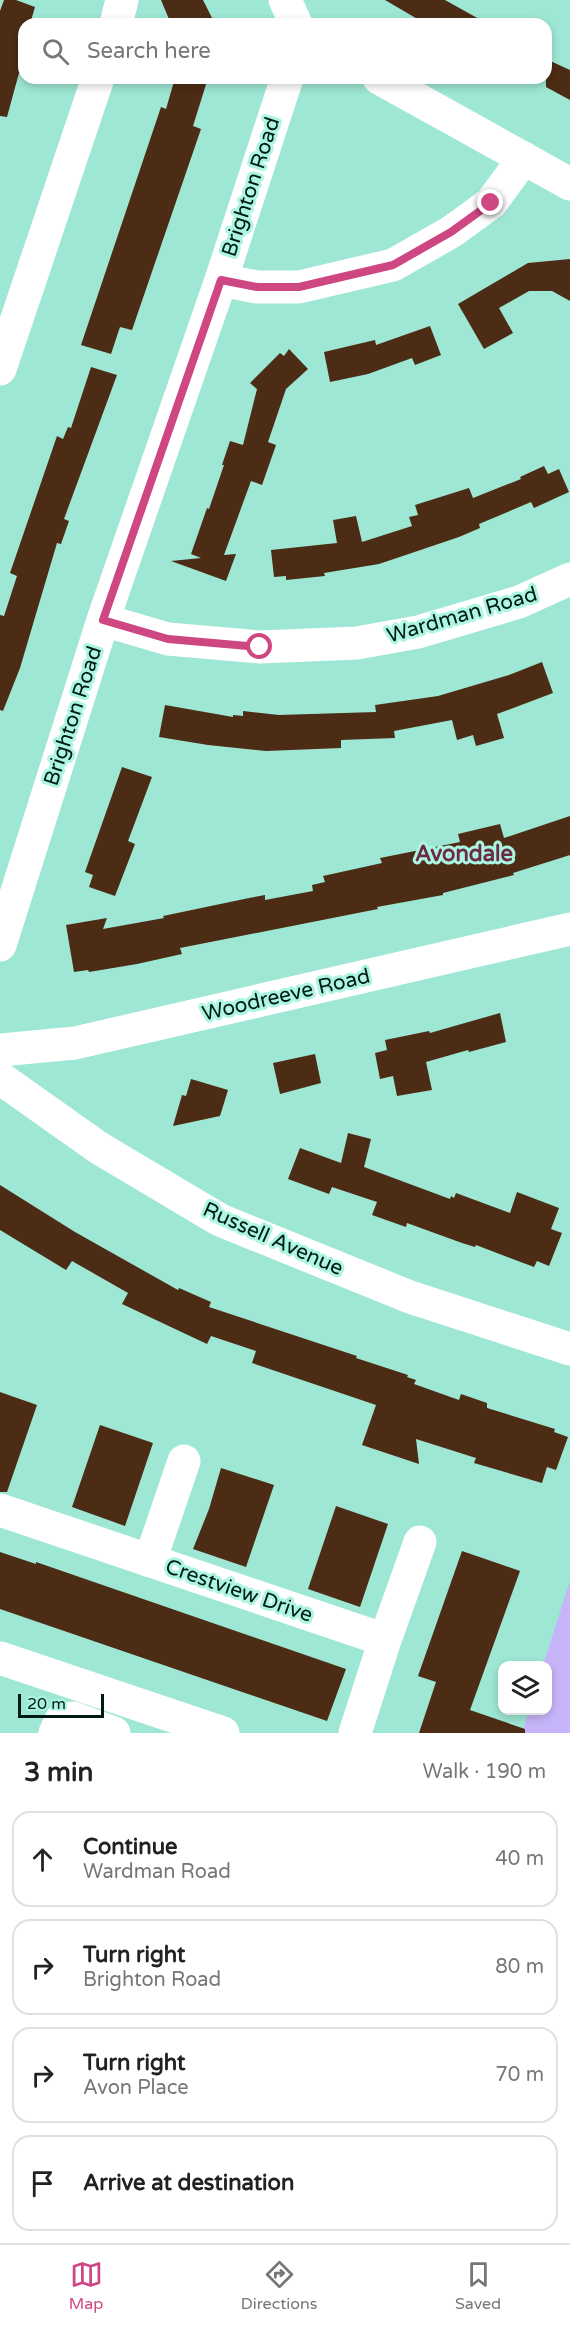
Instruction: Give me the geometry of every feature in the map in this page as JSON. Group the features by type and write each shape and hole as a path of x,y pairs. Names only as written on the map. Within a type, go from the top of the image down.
{"street":[{"path":"118,18 122,0"},
{"path":"285,0 293,18"},
{"path":"0,369 96,84"},
{"name":"Brighton Road","path":"0,945 103,620 221,280 285,84"},
{"path":"390,84 570,184"},
{"path":"221,280 257,287 299,287 393,265 451,232 491,203 524,158"},
{"name":"Wardman Road","path":"103,620 168,639 260,647 357,643 418,632 508,606 570,579"},
{"name":"Woodreeve Road","path":"0,1050 75,1043 570,929"},
{"name":"Russell Avenue","path":"0,1078 99,1148 220,1220 410,1297 570,1349"},
{"path":"150,1561 184,1461"},
{"name":"Crestview Drive","path":"0,1510 385,1640"},
{"path":"355,1733 420,1542"},
{"path":"0,1658 223,1733"},
{"path":"55,1733 61,1720 73,1718 114,1733"}],"shaded area":[{"path":"570,1581 570,1733 522,1733 528,1715 552,1715 552,1661 544,1661"}],"building":[{"path":"4,0 16,0 35,7 32,18 18,18 18,77 7,117 0,116 0,11"},
{"path":"161,0 203,0 212,18 168,18"},
{"path":"385,0 445,0 477,18 416,18"},
{"path":"552,62 570,70 570,100 546,87 546,84 552,84"},
{"path":"173,84 206,84 193,126 201,129 132,330 120,327 111,354 81,345 161,107 166,109"},
{"path":"570,259 570,301 552,291 529,291 499,308 513,333 484,349 458,304 528,263"},
{"path":"430,326 441,355 415,365 412,358 368,374 330,382 324,352 375,340 376,345"},
{"path":"289,349 308,369 286,389 268,442 276,445 262,485 251,481 224,555 236,554 226,581 171,561 201,558 191,554 207,508 209,509 230,441 243,445 257,389 250,383 280,353 284,356"},
{"path":"91,367 117,375 64,519 69,521 61,544 57,543 20,668 3,711 0,710 0,615 4,616 17,576 10,573 57,436 63,439 68,427 71,428"},
{"path":"544,466 548,474 559,469 569,492 534,508 531,502 479,524 480,528 459,537 379,564 324,573 325,576 286,580 286,576 274,577 271,550 337,543 333,520 356,516 362,542 412,526 409,517 418,515 415,505 469,488 473,498 521,479 520,477"},
{"path":"542,662 553,693 497,714 504,738 476,746 473,735 457,740 452,720 394,731 395,738 341,740 341,748 266,751 159,737 165,705 233,717 233,715 243,716 243,711 279,715 376,712 375,705 438,696 509,675"},
{"path":"122,767 152,777 128,841 135,844 115,896 89,887 93,875 85,872"},
{"path":"570,816 570,855 513,873 514,875 443,893 443,895 180,948 182,954 137,964 89,972 88,970 74,972 66,925 107,918 103,929 265,895 265,900 313,891 312,885 325,882 323,876 382,863 380,858 460,842 458,834 500,824 504,838"},
{"path":"500,1013 506,1042 426,1062 432,1090 397,1096 393,1076 380,1079 375,1053 387,1050 385,1040 429,1031 430,1033"},
{"path":"315,1054 321,1083 280,1094 273,1063"},
{"path":"191,1079 228,1090 220,1116 173,1126 182,1095 186,1096"},
{"path":"348,1133 371,1139 364,1167 450,1199 451,1196 454,1198 456,1193 510,1213 517,1192 559,1208 551,1229 562,1233 549,1266 537,1261 534,1267 476,1245 475,1247 462,1243 407,1223 406,1227 372,1215 377,1202 332,1187 329,1194 288,1179 300,1148 341,1163"},
{"path":"0,1185 75,1232 178,1290 179,1288 211,1302 209,1307 357,1356 356,1358 408,1375 407,1377 416,1380 414,1384 459,1400 461,1394 487,1403 487,1408 555,1429 554,1432 568,1437 556,1470 547,1467 542,1483 474,1463 476,1458 416,1439 419,1464 362,1445 376,1405 252,1363 256,1351 211,1336 207,1344 122,1304 128,1293 72,1261 66,1270 0,1230"},
{"path":"0,1392 37,1405 7,1492 0,1492"},
{"path":"100,1425 153,1443 125,1526 72,1507"},
{"path":"221,1468 274,1485 246,1567 193,1549 209,1509"},
{"path":"336,1506 388,1524 360,1607 308,1589"},
{"path":"462,1551 520,1571 470,1710 525,1729 525,1733 419,1733 436,1682 418,1676"},
{"path":"0,1552 36,1564 36,1562 346,1669 327,1721 0,1609"}],"district":[{"name":"Avondale","path":"464,854"}],"route":[{"path":"260,647 168,639 103,620 221,280 257,287 299,287 366,273 393,265 451,232 491,203"}]}
